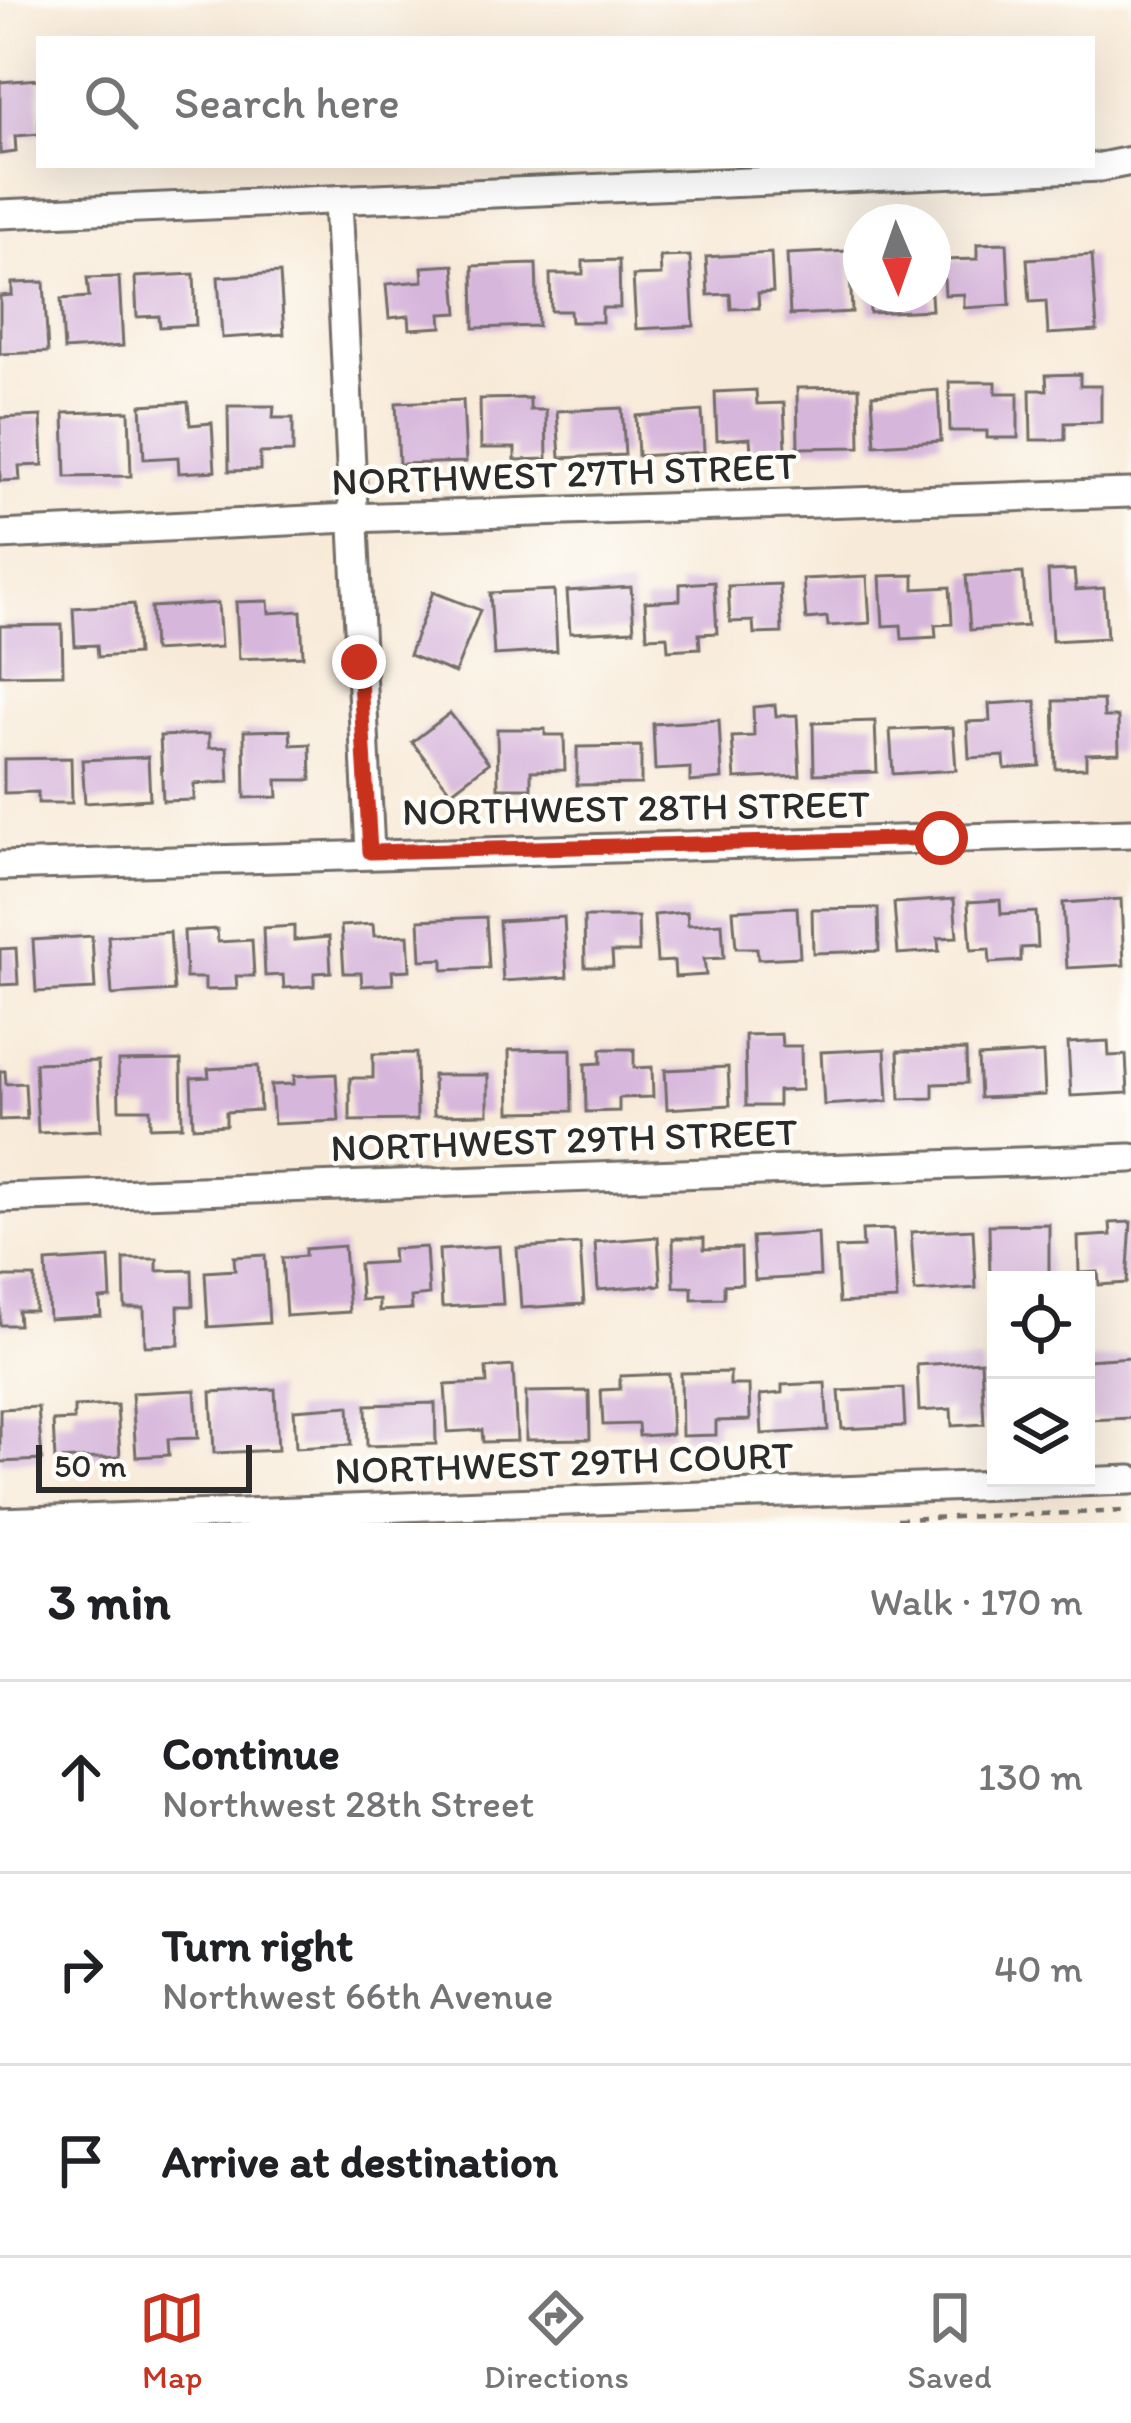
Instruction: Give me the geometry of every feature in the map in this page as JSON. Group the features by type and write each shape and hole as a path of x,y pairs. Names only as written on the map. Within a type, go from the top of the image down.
{"street":[{"path":"1095,167 1131,161"},
{"path":"0,214 1079,168"},
{"path":"338,201 370,852"},
{"name":"NORTHWEST 27TH STREET","path":"0,535 350,518 1131,493"},
{"name":"NORTHWEST 28TH STREET","path":"0,866 1131,833"},
{"name":"NORTHWEST 29TH STREET","path":"0,1198 1131,1158"},
{"name":"NORTHWEST 29TH COURT","path":"0,1522 1131,1480"}],"path":[{"path":"883,1520 1131,1511"}],"building":[{"path":"36,79 36,134 15,136 16,152 0,154 0,82"},
{"path":"1007,243 1010,305 964,308 964,294 951,295 951,260 977,259 977,244"},
{"path":"843,251 843,312 852,312 790,315 787,254"},
{"path":"771,253 773,292 758,293 759,308 731,309 730,294 708,295 706,257"},
{"path":"1092,255 1097,331 1048,334 1046,301 1030,302 1027,259"},
{"path":"690,256 694,326 636,329 633,276 661,275 660,257"},
{"path":"619,260 620,308 602,308 602,322 571,322 570,311 551,311 550,274 583,274 583,261"},
{"path":"536,264 538,326 474,328 473,266"},
{"path":"454,265 458,313 441,314 442,327 410,329 409,316 389,318 386,284 423,281 422,267"},
{"path":"280,273 284,334 222,338 218,277"},
{"path":"194,274 196,325 160,327 159,316 137,317 135,277"},
{"path":"119,277 123,346 64,350 61,299 89,297 87,278"},
{"path":"44,282 48,352 0,354 0,296 12,295 12,283"},
{"path":"1080,374 1080,386 1101,386 1101,422 1065,423 1065,440 1031,440 1030,390 1047,390 1046,375"},
{"path":"949,382 996,382 996,393 1018,393 1018,438 987,438 987,431 950,431"},
{"path":"859,387 860,447 798,448 797,388"},
{"path":"756,390 757,404 784,403 786,450 751,452 750,438 717,440 715,392"},
{"path":"938,390 941,441 875,445 872,395"},
{"path":"530,398 530,410 546,410 547,459 515,460 515,448 481,448 480,399"},
{"path":"463,400 466,462 399,464 396,403"},
{"path":"188,402 190,425 212,423 215,471 179,473 178,457 144,459 141,405"},
{"path":"228,406 274,406 273,418 293,418 293,452 260,453 260,470 229,471"},
{"path":"622,408 625,455 560,458 557,411"},
{"path":"129,411 131,476 66,477 64,413"},
{"path":"702,411 704,452 638,456 636,416"},
{"path":"41,416 43,465 19,466 20,480 0,481 0,418"},
{"path":"1074,570 1076,590 1104,588 1107,638 1052,641 1048,571"},
{"path":"1023,573 1027,626 970,630 966,576"},
{"path":"914,575 914,589 950,587 952,624 935,625 936,637 902,639 901,625 883,626 880,576"},
{"path":"867,576 870,623 828,626 827,617 806,619 803,579"},
{"path":"714,582 717,633 699,634 700,648 668,650 667,636 647,637 645,602 680,600 680,584"},
{"path":"780,584 782,633 754,634 753,621 730,622 728,586"},
{"path":"631,587 634,630 570,633 567,591"},
{"path":"554,590 557,651 494,655 490,593"},
{"path":"433,592 480,610 455,673 409,655"},
{"path":"268,601 269,613 301,611 303,656 239,659 236,602"},
{"path":"218,603 221,647 153,651 151,607"},
{"path":"134,604 137,654 98,657 97,645 75,646 73,608"},
{"path":"62,625 63,674 0,675 0,626"},
{"path":"1103,700 1104,717 1118,717 1119,753 1086,754 1086,768 1056,769 1054,701"},
{"path":"1036,701 1040,766 1005,769 1004,756 969,758 967,722 990,721 989,704"},
{"path":"775,705 776,716 797,715 800,776 735,779 732,737 754,736 753,707"},
{"path":"450,713 489,763 451,792 412,742"},
{"path":"719,720 722,779 690,782 690,768 655,770 653,724"},
{"path":"875,721 877,772 814,774 813,723"},
{"path":"953,727 956,770 893,774 890,730"},
{"path":"497,729 545,729 545,735 564,735 565,770 531,771 531,788 498,788"},
{"path":"290,730 291,745 310,744 311,780 277,780 278,797 245,798 244,731"},
{"path":"209,734 209,748 227,747 229,782 194,784 194,800 163,801 160,736"},
{"path":"641,746 641,784 577,785 577,747"},
{"path":"148,757 150,799 85,803 82,760"},
{"path":"71,758 72,803 38,803 38,792 4,793 4,759"},
{"path":"954,899 957,937 938,938 939,951 898,954 894,903"},
{"path":"1121,899 1124,965 1067,968 1063,903"},
{"path":"1000,900 1001,914 1036,912 1038,947 1021,948 1021,961 990,963 989,949 971,950 968,902"},
{"path":"797,907 800,957 758,959 757,948 736,948 733,910"},
{"path":"878,908 879,951 813,953 812,909"},
{"path":"687,912 688,925 722,923 724,958 704,959 706,975 675,977 674,961 657,962 654,915"},
{"path":"486,917 489,968 443,970 443,959 421,960 419,920"},
{"path":"564,917 567,977 503,981 499,921"},
{"path":"584,917 638,917 639,952 612,952 613,967 585,967"},
{"path":"373,924 374,936 408,935 410,970 392,971 393,984 362,986 361,973 344,973 341,926"},
{"path":"294,926 294,940 329,937 331,972 314,973 314,986 284,988 283,975 265,976 263,928"},
{"path":"217,929 218,942 252,940 254,976 236,976 237,989 205,990 205,978 186,978 184,931"},
{"path":"170,932 174,991 112,995 108,936"},
{"path":"92,936 95,989 36,992 33,940"},
{"path":"16,948 18,984 0,985 0,949"},
{"path":"781,1034 782,1046 801,1046 802,1090 778,1091 778,1106 746,1106 745,1035"},
{"path":"1108,1041 1109,1056 1126,1055 1128,1093 1071,1096 1068,1043"},
{"path":"571,1049 572,1111 510,1112 509,1050"},
{"path":"601,1049 634,1049 634,1068 652,1067 653,1097 619,1098 619,1111 586,1112 585,1064 601,1063"},
{"path":"885,1049 888,1101 824,1105 821,1052"},
{"path":"966,1050 967,1083 933,1084 933,1098 900,1099 898,1051"},
{"path":"416,1053 417,1120 350,1121 350,1078 373,1078 373,1054"},
{"path":"1043,1053 1045,1095 980,1098 978,1057"},
{"path":"181,1060 182,1126 150,1127 150,1109 119,1109 118,1061"},
{"path":"98,1061 101,1130 38,1133 35,1063"},
{"path":"258,1066 260,1110 226,1112 226,1125 193,1127 191,1078 209,1077 208,1069"},
{"path":"728,1067 730,1105 667,1109 665,1070"},
{"path":"0,1071 5,1071 6,1084 25,1083 27,1119 0,1120"},
{"path":"336,1074 339,1121 274,1124 271,1085 294,1084 294,1076"},
{"path":"433,1075 488,1075 488,1114 434,1115"},
{"path":"1131,1222 1127,1283 1099,1285 1098,1272 1079,1271 1078,1237 1111,1235 1110,1223"},
{"path":"1049,1224 1049,1271 990,1271 989,1225"},
{"path":"893,1229 897,1300 839,1303 836,1248 863,1247 862,1230"},
{"path":"973,1229 976,1288 915,1292 911,1232"},
{"path":"818,1233 820,1276 755,1280 752,1237"},
{"path":"658,1237 661,1285 598,1290 595,1242"},
{"path":"673,1238 704,1238 704,1249 741,1248 742,1284 724,1285 724,1298 692,1299 692,1287 674,1287"},
{"path":"580,1244 584,1304 521,1308 517,1248"},
{"path":"344,1246 349,1312 286,1316 282,1258 305,1256 305,1249"},
{"path":"499,1246 503,1304 442,1307 439,1250"},
{"path":"426,1247 429,1295 411,1297 412,1309 379,1311 379,1299 361,1300 359,1264 393,1262 392,1249"},
{"path":"265,1255 269,1323 208,1327 205,1272 235,1270 234,1257"},
{"path":"109,1258 111,1298 100,1299 101,1316 49,1319 46,1262"},
{"path":"124,1259 157,1259 157,1271 192,1270 193,1306 178,1306 179,1345 145,1346 144,1308 125,1308"},
{"path":"0,1277 35,1277 35,1311 18,1311 19,1325 0,1325"},
{"path":"1131,1357 1131,1418 1095,1420 1095,1359"},
{"path":"981,1361 984,1424 952,1426 951,1409 919,1411 917,1365"},
{"path":"513,1366 517,1441 483,1442 482,1430 448,1432 445,1385 487,1383 486,1368"},
{"path":"730,1372 730,1385 749,1385 750,1420 716,1421 716,1435 682,1436 681,1373"},
{"path":"669,1374 672,1434 639,1436 638,1424 603,1425 601,1390 620,1389 620,1376"},
{"path":"825,1383 828,1430 762,1434 760,1395 782,1393 782,1385"},
{"path":"903,1388 905,1426 842,1429 839,1391"},
{"path":"275,1389 278,1450 214,1453 211,1392"},
{"path":"195,1390 198,1438 168,1439 169,1455 136,1457 132,1393"},
{"path":"589,1391 590,1439 526,1440 526,1392"},
{"path":"435,1403 436,1444 367,1446 366,1405"},
{"path":"117,1405 120,1457 55,1460 53,1421 74,1420 74,1407"},
{"path":"349,1406 351,1445 296,1448 294,1410"},
{"path":"38,1407 42,1460 0,1462 0,1409"}],"route":[{"path":"359,662 370,852 941,838"}]}
